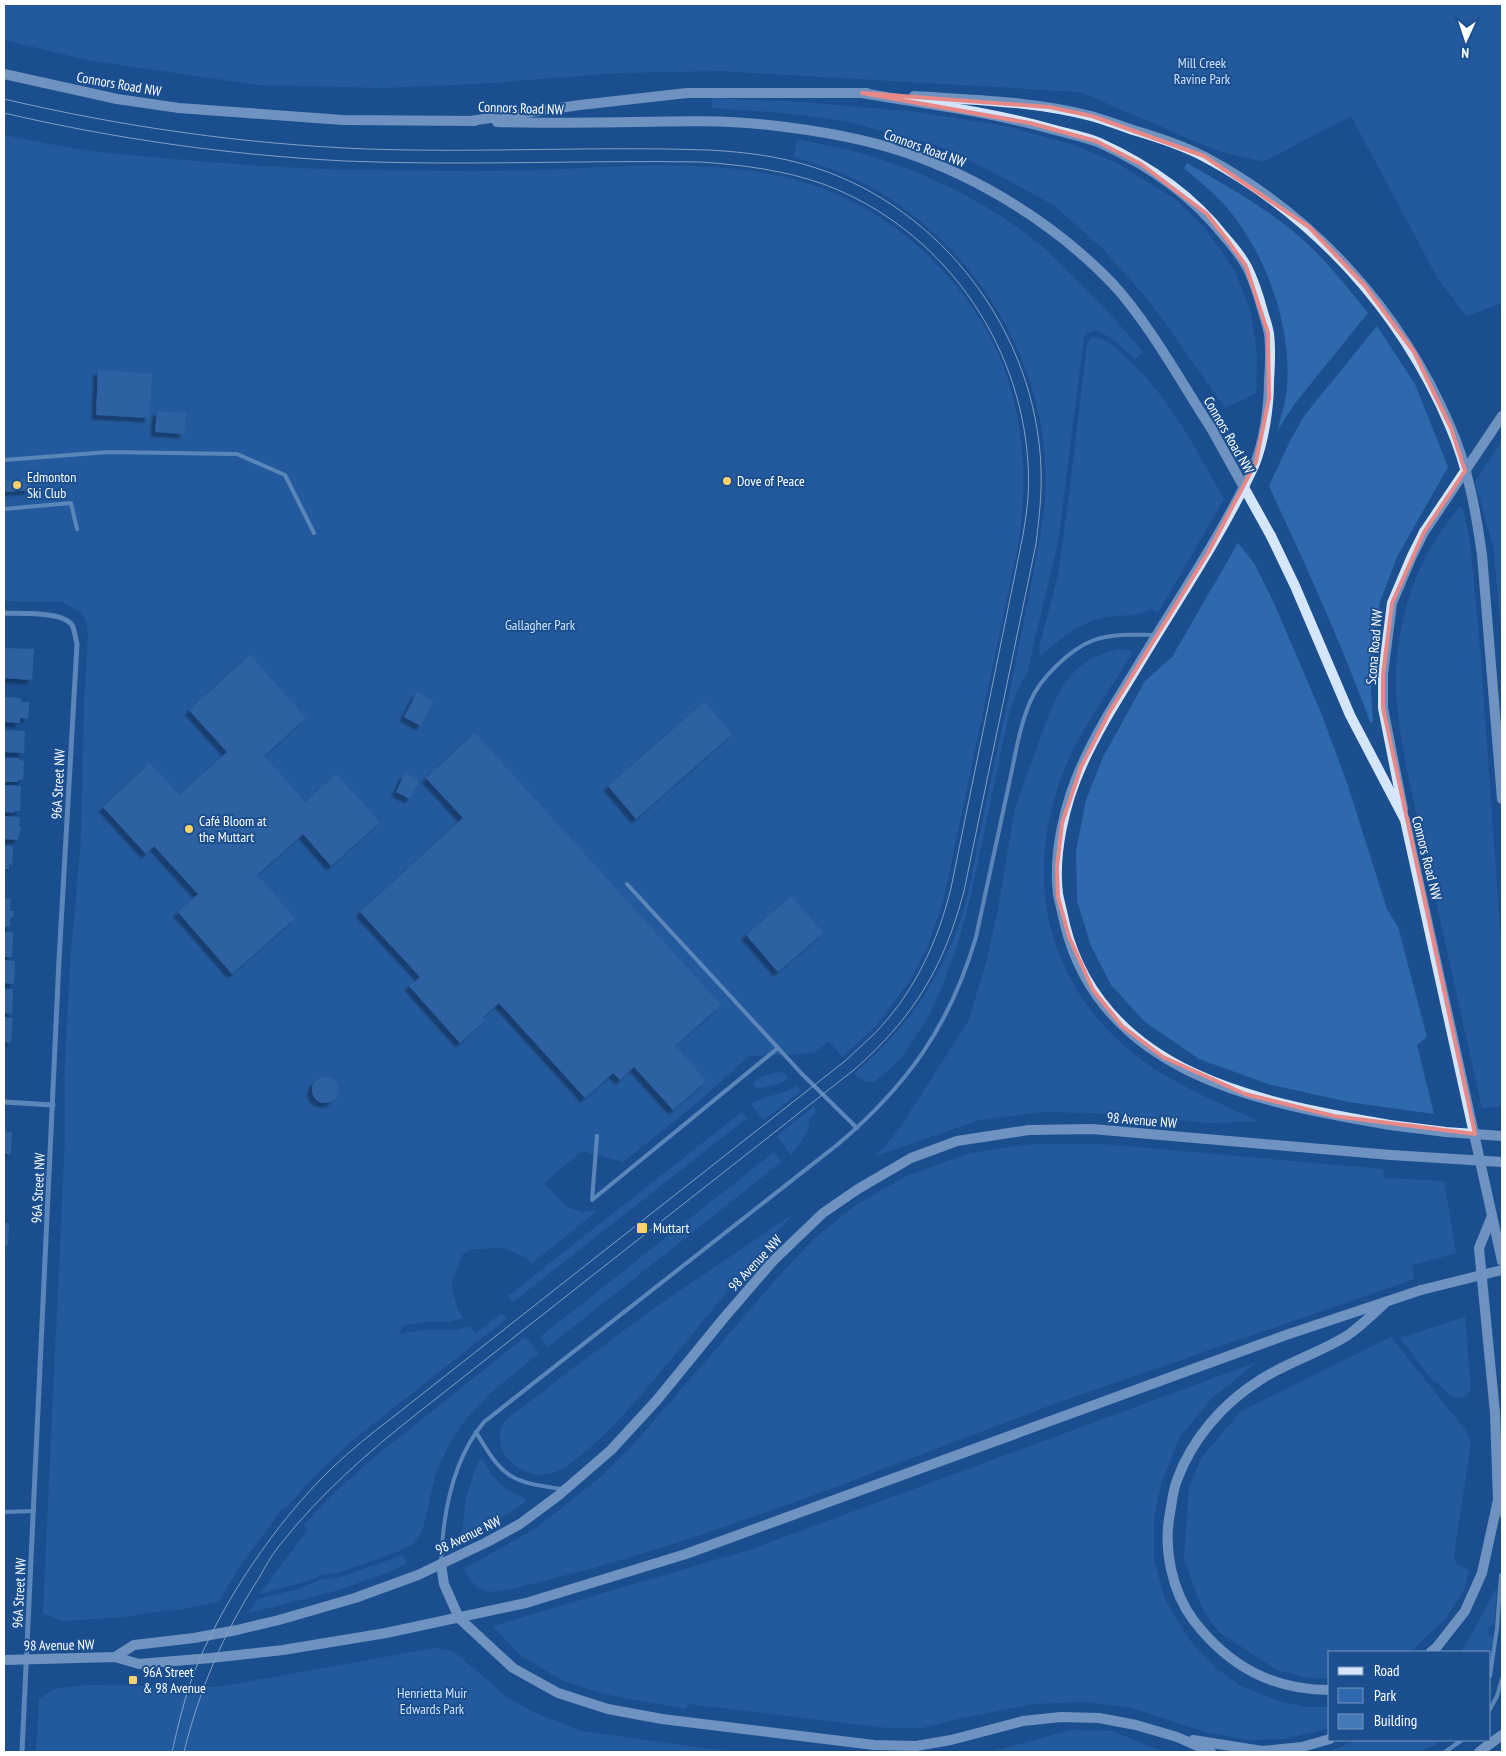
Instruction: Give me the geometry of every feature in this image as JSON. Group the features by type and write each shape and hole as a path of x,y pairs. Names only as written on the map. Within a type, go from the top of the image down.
{"main road":[{"name":"Connors Road NW","path":"4,74 117,99 179,108 343,120 559,124 699,121 768,125 860,140 905,153 962,176 1012,203 1053,230 1113,284 1145,326 1211,428 1271,536 1299,595 1350,715 1405,820 1502,1261"},
{"name":"Connors Road NW","path":"470,121 580,105 687,93 862,93 991,101 1049,107 1092,116 1168,141 1204,156 1232,173 1308,227 1341,258 1381,305 1414,352 1451,428 1467,475 1482,555 1502,799"},
{"path":"862,93 1030,123 1096,141 1141,164 1173,185 1206,214 1246,266 1259,297 1268,333 1270,364 1269,398 1256,462 1209,550 1109,712 1080,767 1062,823 1057,867 1058,897 1068,937 1081,969 1093,990 1122,1026 1163,1057 1191,1073 1245,1094 1289,1106 1390,1125 1502,1136"},
{"name":"Scona Road NW","path":"1405,820 1383,708 1383,674 1392,603 1424,532 1502,416"},
{"name":"98 Avenue NW","path":"115,1657 134,1645 194,1638 237,1630 321,1609 418,1574 520,1524 611,1450 658,1400 723,1319 773,1261 823,1213 858,1189 911,1158 957,1141 1029,1130 1092,1129 1391,1155 1502,1162"},
{"path":"1434,1651 1466,1610 1482,1573 1500,1502 1495,1414 1479,1248 1493,1215"},
{"name":"98 Avenue NW","path":"4,1660 115,1657 139,1664 211,1658 301,1647 386,1633 526,1603 686,1554 1286,1335 1391,1299 1502,1270"},
{"path":"1328,1690 1298,1688 1268,1680 1245,1669 1209,1640 1190,1616 1176,1587 1168,1556 1168,1524 1176,1480 1198,1439 1222,1409 1260,1380 1348,1335 1391,1299"},
{"path":"441,1564 444,1584 458,1618 513,1668 558,1693 608,1709 662,1719 874,1745 916,1746 951,1740 1024,1721 1061,1717 1098,1718 1136,1725 1177,1738 1211,1752"},
{"path":"1478,1752 1502,1735"},
{"path":"1177,1738 1262,1751 1302,1747 1328,1740"}],"street":[{"name":"96A Street NW","path":"4,613 55,615 68,621 73,626 77,644 59,960 28,1659 22,1752"},
{"path":"4,1102 53,1105"}],"lane":[{"path":"4,460 109,452 237,454 285,475 314,533"},
{"path":"4,509 71,503 77,529"},
{"path":"441,1564 442,1534 455,1478 476,1432 484,1422 857,1128 892,1094 916,1064 962,982 976,937 1025,715 1037,688 1062,661 1079,648 1094,640 1117,635 1156,635"},
{"path":"627,884 802,1074 857,1128"},
{"path":"597,1136 592,1200 778,1048"},
{"path":"476,1432 490,1455 504,1472 514,1479 531,1485 564,1489"},
{"path":"1500,1502 1502,1516"},
{"path":"4,1512 34,1511"},
{"path":"1491,1669 1497,1628 1501,1575"},
{"path":"1491,1707 1497,1696 1502,1679"},
{"path":"1445,1752 1461,1741"}],"highlighted area":[{"path":"862,93 1049,107 1092,116 1204,156 1309,227 1365,286 1414,352 1451,428 1465,471 1424,532 1392,603 1383,674 1383,708 1475,1134 1334,1116 1245,1094 1163,1057 1122,1026 1093,990 1069,937 1058,897 1057,867 1062,823 1081,767 1109,713 1209,551 1256,462 1269,398 1268,333 1246,266 1228,241 1207,214 1141,164 1096,141 1030,123"}],"green space":[{"name":"Mill Creek Ravine Park","path":"4,4 1502,4 1502,303 1466,316 1437,277 1351,116 1263,162 1218,151 1080,92 721,71 618,73 477,84 384,88 258,85 87,60 4,40"},
{"path":"712,98 801,102 917,112 1005,126 1074,145 1115,162 1174,198 1204,227 1235,271 1251,313 1257,354 1256,393 1225,408 1151,303 1104,250 1055,206 996,174 942,147 845,121 786,113 712,108"},
{"name":"Gallagher Park","path":"4,135 107,153 300,168 479,171 663,166 720,168 775,175 826,190 876,214 923,250 967,300 985,327 999,355 1017,415 1022,446 1023,478 1019,541 943,902 927,948 911,979 876,1026 842,1057 829,1041 815,1053 749,1056 698,1102 623,1162 582,1151 544,1183 569,1208 580,1212 596,1212 531,1264 526,1258 505,1248 471,1249 462,1255 451,1285 458,1311 464,1318 449,1322 422,1322 405,1325 398,1334 425,1330 458,1330 470,1326 476,1333 502,1313 506,1319 348,1444 310,1481 285,1509 283,1508 242,1563 218,1602 126,1617 61,1621 43,1613 65,1137 65,1062 70,965 81,839 84,704 88,636 86,619 79,611 62,602 4,601"},
{"path":"797,139 874,157 918,173 960,192 1000,216 1051,254 1143,352 1135,359 1104,334 1094,331 1084,337 1058,543 1028,671 1010,709 970,899 958,943 941,990 928,1017 900,1060 874,1082 864,1081 854,1074 896,1033 929,988 955,936 970,886 1039,543 1046,487 1043,442 1035,399 1021,357 1002,318 978,282 950,248 917,219 881,193 839,172 794,157"},
{"path":"1187,163 1246,198 1289,228 1328,265 1368,313 1296,402 1277,431 1287,386 1287,361 1279,309 1260,259 1247,235 1215,195 1184,168"},
{"path":"1377,326 1415,384 1448,467 1397,557 1380,602 1371,691 1373,722 1370,722 1335,633 1269,486 1304,416"},
{"path":"1093,337 1097,337 1113,346 1153,386 1179,422 1224,499 1158,613 1151,608 1141,613 1107,617 1092,621 1069,633 1041,656 1039,648 1058,575 1087,345"},
{"path":"1502,441 1502,637 1493,545 1475,482"},
{"path":"1459,507 1463,509 1470,540 1480,648 1502,955 1502,1107 1482,1108 1409,780 1397,707 1398,647 1410,595 1431,547"},
{"path":"1238,543 1254,563 1274,603 1322,715 1348,786 1387,909 1398,927 1427,1037 1417,1045 1434,1114 1348,1102 1268,1084 1199,1059 1145,1022 1111,985 1091,946 1077,901 1076,851 1086,800 1103,757 1145,681 1172,657"},
{"path":"1120,649 1131,651 1132,654 1076,744 1062,775 1050,814 1045,853 1045,891 1051,928 1063,963 1081,996 1105,1027 1135,1055 1164,1075 1258,1121 1209,1123 1096,1113 1042,1112 979,1120 876,1156 897,1132 968,1022 986,963 998,909 1015,808 1050,711 1062,687 1076,670 1092,658"},
{"path":"779,1072 784,1073 789,1078 778,1084 757,1089 753,1083 761,1077"},
{"path":"797,1086 801,1091 764,1120 751,1104 785,1092"},
{"path":"814,1106 816,1112 809,1119 806,1134 791,1155 777,1136"},
{"path":"742,1112 747,1118 513,1302 508,1296"},
{"path":"1032,1144 1102,1144 1383,1169 1384,1178 1444,1181 1456,1253 1412,1265 1414,1279 1065,1400 809,1497 695,1537 601,1566 516,1588 492,1592 480,1589 470,1580 464,1569 536,1528 603,1475 641,1436 780,1275 815,1238 856,1205 904,1177 970,1153"},
{"path":"774,1152 781,1162 548,1347 540,1337"},
{"path":"793,1214 639,1397 612,1427 583,1454 567,1466 553,1473 538,1474 525,1471 513,1464 505,1455 500,1443 501,1431 507,1419 650,1311"},
{"path":"1465,1317 1471,1389 1466,1395 1457,1398 1444,1390 1437,1381 1434,1382 1400,1338"},
{"path":"525,1337 539,1353 481,1402 458,1430 436,1474 422,1532 411,1545 338,1573 321,1575 311,1580 260,1594 308,1529 304,1525 332,1495 372,1459"},
{"path":"1391,1337 1466,1431 1471,1443 1454,1555 1456,1563 1469,1571 1464,1590 1445,1619 1411,1651 1328,1651 1328,1678 1308,1678 1277,1670 1219,1632 1202,1608 1184,1560 1189,1487 1202,1457 1241,1411"},
{"path":"1257,1362 1211,1399 1180,1437 1162,1480 1154,1517 1154,1559 1165,1599 1195,1647 1216,1668 1239,1685 1275,1700 1305,1707 1328,1707 1328,1728 1284,1739 1249,1740 1205,1732 1132,1708 1087,1702 1034,1704 962,1718 923,1728 888,1728 688,1704 686,1709 604,1694 561,1680 520,1655 493,1626 749,1550"},
{"path":"482,1458 494,1478 505,1488 526,1499 525,1502 490,1526 465,1539 462,1534 466,1498 478,1461"},
{"path":"403,1555 407,1563 390,1572 335,1591 249,1613 257,1599 299,1589 320,1580 340,1577"},
{"path":"1497,1587 1494,1626 1489,1626 1488,1635 1493,1636 1491,1651 1461,1651"},
{"name":"Henrietta Muir Edwards Park","path":"435,1648 453,1651 507,1697 533,1712 581,1731 734,1752 36,1752 39,1699 54,1689 90,1685 218,1687"},
{"path":"1071,1730 1112,1731 1165,1752 990,1752"},
{"path":"1355,1741 1442,1741 1420,1752 1327,1752"}],"building":[{"path":"98,370 152,374 149,418 96,415"},
{"path":"157,411 186,413 184,434 155,432"},
{"name":"Edmonton Ski Club","path":"29,479 30,490 4,492 4,481"},
{"path":"4,648 34,649 32,680 4,678"},
{"path":"250,655 306,718 264,756 305,802 336,774 380,822 331,866 303,834 257,875 295,918 232,974 178,912 198,894 154,846 146,854 103,807 150,763 179,795 227,752 189,710"},
{"path":"417,692 433,701 421,726 404,717"},
{"path":"4,697 21,698 21,702 29,702 28,719 20,718 20,723 4,722"},
{"path":"704,702 732,734 636,819 608,786"},
{"path":"4,730 25,731 24,753 4,752"},
{"path":"475,733 721,1005 675,1046 706,1081 673,1110 634,1067 620,1080 613,1073 585,1098 499,1003 483,1017 485,1020 460,1043 409,986 420,977 360,912 463,818 426,778"},
{"path":"4,758 19,758 19,760 24,761 23,780 4,782"},
{"path":"405,773 419,780 410,799 396,792"},
{"path":"4,785 21,786 20,811 15,811 15,813 4,812"},
{"path":"4,816 20,817 19,827 21,827 18,840 4,839"},
{"path":"4,845 13,846 12,865 9,864 9,869 4,869"},
{"path":"791,896 823,933 778,972 746,935"},
{"path":"4,898 11,898 10,911 14,911 13,918 10,918 10,927 4,926"},
{"path":"4,932 13,932 12,957 4,957"},
{"path":"4,960 15,961 14,984 4,983"},
{"path":"4,989 13,989 12,1014 4,1013"},
{"path":"4,1017 13,1018 11,1043 4,1042"},
{"path":"325,1077 334,1081 338,1090 334,1099 325,1103 316,1099 312,1090 316,1081"},
{"path":"4,1131 12,1133 11,1154 4,1154"},
{"path":"4,1223 9,1223 8,1246 4,1246"}],"tram line":[{"path":"4,99 94,118 184,133 320,147 409,150 709,150 761,155 813,167 860,186 903,212 941,245 974,282 1001,324 1022,370 1035,418 1041,468 1041,497 1036,544 964,891 947,944 924,989 910,1010 876,1050 855,1069 400,1427 328,1491 276,1550 235,1619 205,1684 184,1752"},
{"path":"4,113 130,138 259,155 389,162 701,162 763,169 823,184 865,203 903,228 937,259 967,294 991,332 1009,374 1022,418 1028,464 1028,500 1023,535 951,888 946,908 931,948 912,985 900,1003 873,1035 845,1061 369,1435 311,1489 271,1538 252,1565 219,1620 193,1675 172,1752"}],"place":[{"name":"Dove of Peace","path":"727,481"},
{"name":"Edmonton Ski Club","path":"17,485"},
{"name":"Café Bloom at the Muttart","path":"189,829"},
{"name":"Muttart","path":"642,1228"},
{"name":"96A Street & 98 Avenue","path":"133,1680"}]}
